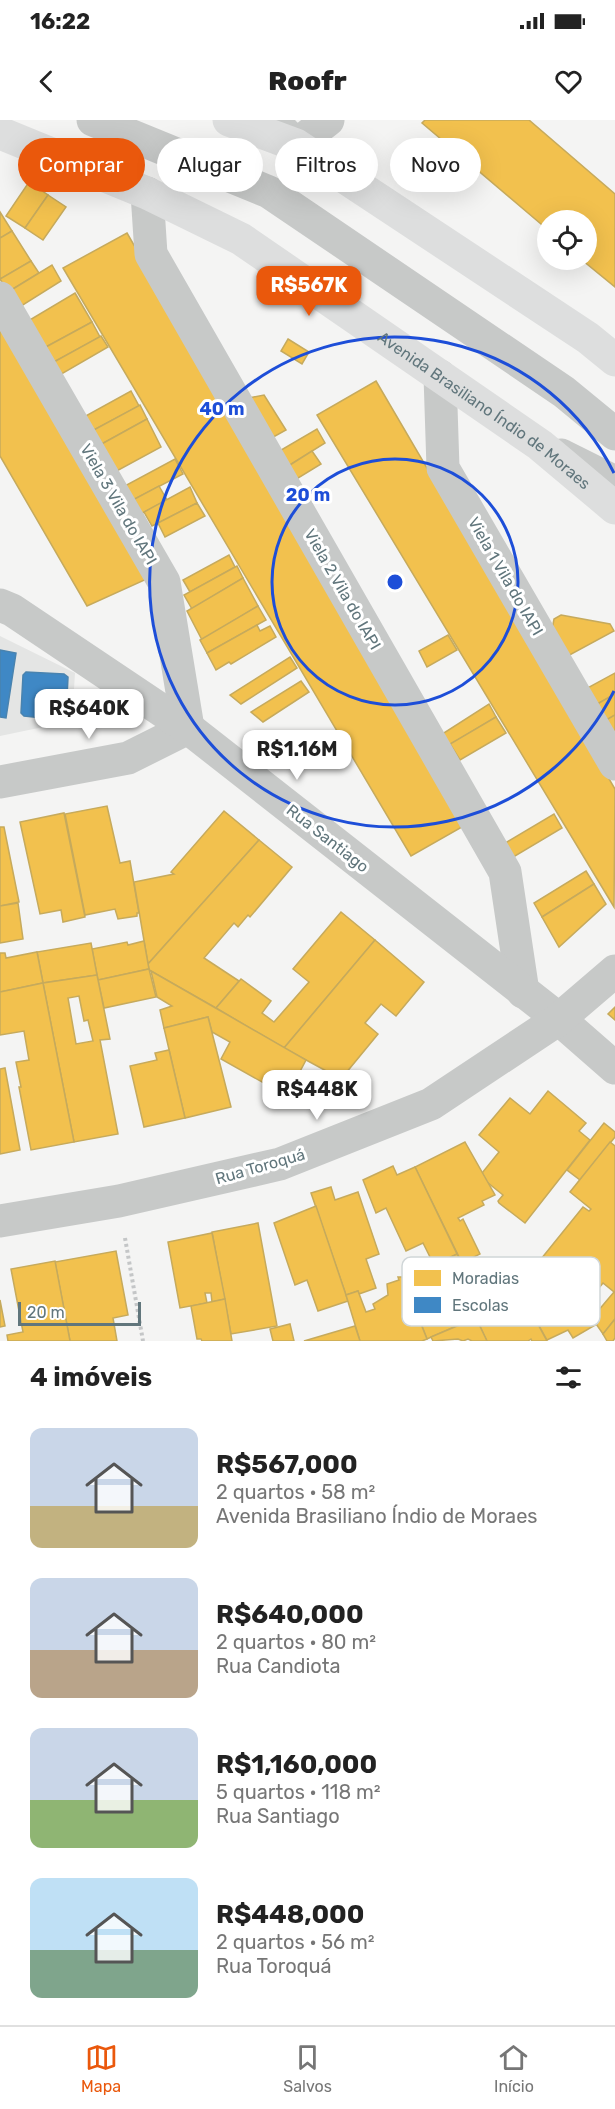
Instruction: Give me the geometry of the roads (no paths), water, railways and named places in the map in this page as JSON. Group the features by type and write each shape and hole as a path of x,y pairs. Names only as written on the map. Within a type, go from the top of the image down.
{"main road":[{"path":"229,120 277,138"},
{"name":"Avenida Brasiliano Índio de Moraes","path":"0,133 147,193 241,239 540,445 615,508"},
{"path":"367,192 588,338 615,360"}],"street":[{"path":"93,120 269,192 564,392 615,434"},
{"path":"272,120 289,138"},
{"path":"305,138 328,120"},
{"name":"Viela 2 Vila do IAPI","path":"147,193 151,254 505,872 523,992"},
{"name":"Viela 3 Vila do IAPI","path":"0,298 164,582 188,728"},
{"path":"588,338 615,372"},
{"name":"Viela 1 Vila do IAPI","path":"440,376 443,468 615,764"},
{"path":"540,445 615,482"},
{"name":"Rua Santiago","path":"0,605 12,610 188,728 558,1019 615,1068"},
{"path":"0,782 128,758 188,728"},
{"name":"Rua Toroquá","path":"0,1221 118,1201 280,1164 430,1104 558,1019 615,971"}]}
